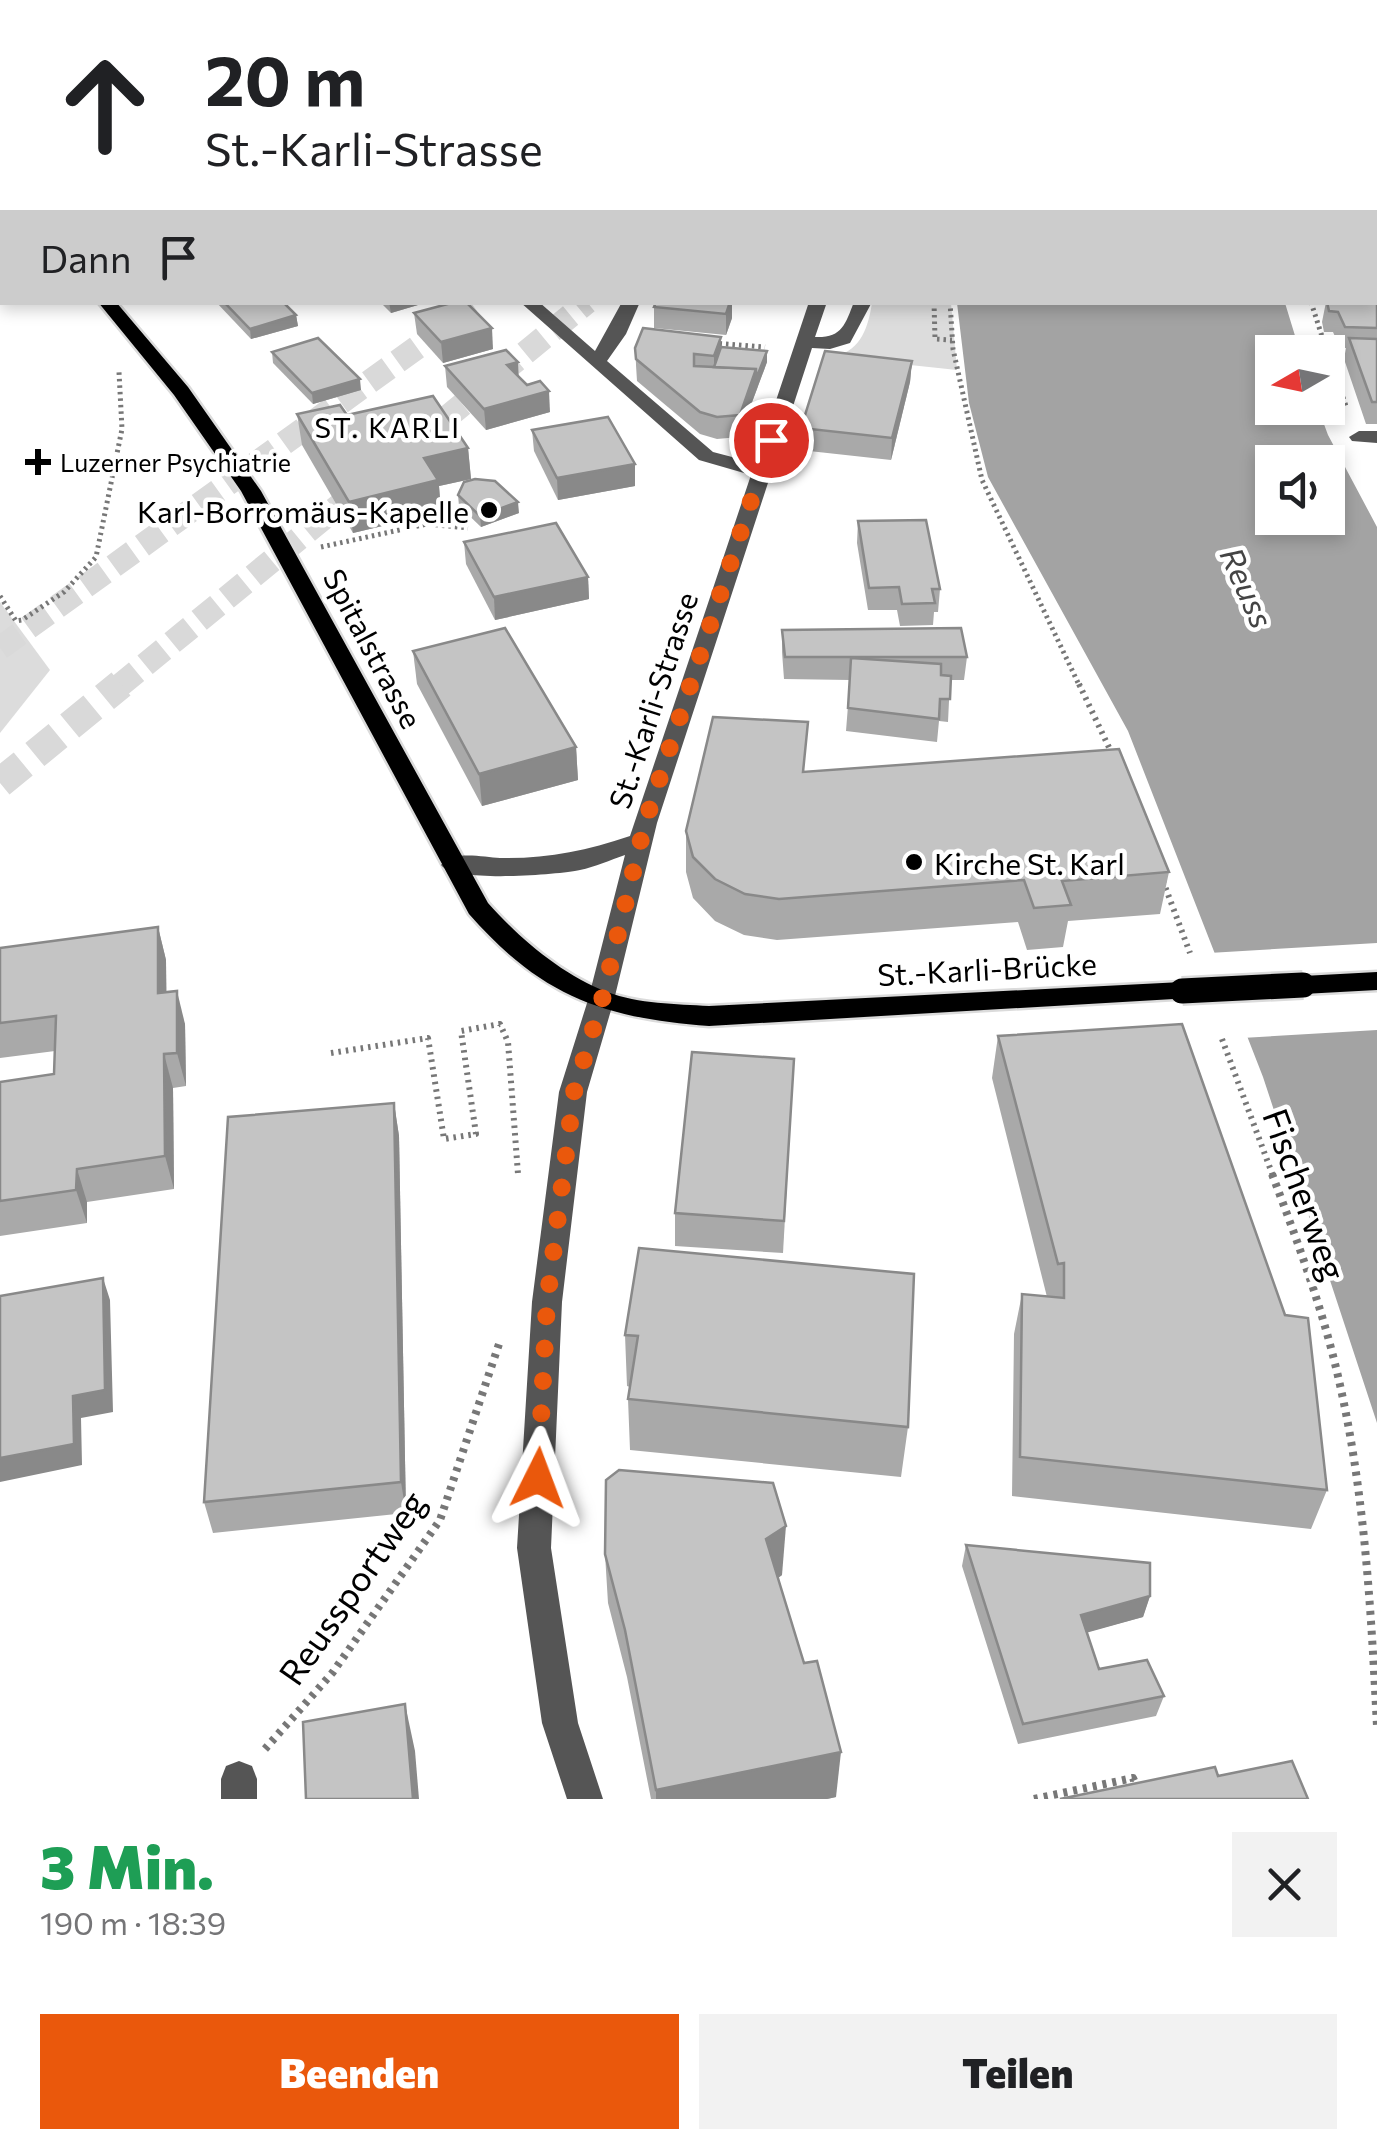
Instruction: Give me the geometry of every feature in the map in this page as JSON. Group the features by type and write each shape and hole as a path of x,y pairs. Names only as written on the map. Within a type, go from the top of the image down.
{"main road":[{"name":"Spitalstrasse","path":"109,305 182,391 251,491 478,908 504,936 567,982 602,1000"},
{"name":"St.-Karli-Brücke","path":"602,1000 652,1012 709,1016 1377,981"}],"street":[{"path":"531,305 706,456 760,471"},
{"path":"596,363 617,334 630,305"},
{"name":"St.-Karli-Strasse","path":"585,1799 560,1723 534,1548 547,1302 574,1092 602,1000 640,841 817,305"},
{"path":"803,346 841,344 850,337 862,305"},
{"path":"453,865 535,868 579,862 640,841"}],"path":[{"path":"934,305 935,339 952,340"},
{"path":"950,305 964,409 982,480 1116,761"},
{"path":"1313,305 1322,335"},
{"path":"709,342 803,346"},
{"path":"0,596 11,616 22,620 64,592 96,557 122,429 118,360"},
{"path":"1345,390 1368,437"},
{"path":"320,547 427,524 468,528"},
{"path":"1160,874 1190,954"},
{"path":"331,1053 428,1038 444,1139 476,1134 461,1031 500,1024 508,1042 518,1190"},
{"name":"Fischerweg","path":"1222,1039 1303,1258 1340,1384 1370,1584 1377,1726"},
{"name":"Reussportweg","path":"239,1789 333,1672 440,1520 501,1337"},
{"path":"1034,1799 1133,1778 1142,1799"}],"shaded area":[{"path":"872,305 951,305 957,370 835,357 852,349 866,329"},
{"path":"0,602 50,670 0,733"}],"water":[{"name":"Reuss","path":"957,305 1286,305 1295,335 1255,335 1255,425 1324,425 1333,445 1255,445 1255,535 1345,535 1345,467 1377,527 1377,1423 1263,1077 1128,731 988,477 969,403"}],"pier":[{"path":"1377,943 1377,1030 1242,1038 1209,953"}],"building":[{"path":"227,305 286,305 296,315 250,329"},
{"path":"444,305 469,305 492,328 441,342 414,313"},
{"path":"655,305 729,305 726,314"},
{"path":"1328,305 1377,305 1377,328 1345,327 1338,312 1329,311"},
{"path":"643,328 721,337 714,356 694,354 694,366 756,369 740,415 717,417 700,412 636,359 635,348"},
{"path":"318,338 360,379 312,393 272,352"},
{"path":"1349,338 1377,339 1377,402 1372,402"},
{"path":"721,347 767,351 756,379 756,369 714,367"},
{"path":"506,350 518,362 507,365 527,385 540,381 549,391 484,409 445,366"},
{"path":"825,351 912,361 892,438 801,428"},
{"path":"433,396 468,448 424,458 438,480 349,502 297,414 340,405 347,415"},
{"path":"608,417 635,464 557,478 532,430"},
{"path":"495,481 518,502 480,516 458,495 464,482"},
{"path":"926,520 940,589 932,589 935,603 902,604 899,587 869,588 858,521"},
{"path":"556,523 588,577 494,597 464,542"},
{"path":"505,628 576,747 479,774 413,651"},
{"path":"961,628 967,657 785,657 782,630"},
{"path":"851,658 941,664 941,675 951,676 950,699 940,699 939,719 848,708"},
{"name":"Kirche St. Karl","path":"713,717 808,722 803,772 1119,749 1169,872 1062,881 1071,905 1034,908 1024,880 779,899 745,894 715,879 693,857 686,831"},
{"path":"158,927 158,993 177,991 177,1053 164,1054 165,1156 77,1169 76,1190 0,1201 0,1082 54,1074 56,1016 0,1023 0,948"},
{"path":"1182,1024 1285,1315 1308,1318 1327,1490 1020,1457 1022,1294 1064,1298 1064,1263 1058,1264 998,1036"},
{"path":"692,1052 794,1059 784,1221 675,1213"},
{"path":"394,1103 401,1482 204,1502 228,1117"},
{"path":"639,1248 914,1274 908,1427 628,1399 638,1336 625,1335"},
{"path":"103,1278 105,1390 73,1396 74,1444 0,1458 0,1296"},
{"path":"619,1470 773,1483 786,1526 766,1539 804,1663 817,1661 841,1752 656,1790 625,1630 605,1554 606,1480"},
{"path":"966,1545 1150,1563 1150,1596 1081,1615 1099,1669 1147,1660 1164,1696 1023,1724"},
{"path":"405,1704 413,1799 306,1799 303,1722"},
{"path":"1292,1761 1308,1799 1060,1799 1215,1767 1218,1776"}],"tunnel":[{"path":"0,648 476,305"},
{"path":"417,442 583,305"},
{"path":"118,687 369,481"},
{"path":"0,783 121,684"}],"place":[{"name":"Luzerner Psychiatrie","path":"38,462"},
{"name":"Karl-Borromäus-Kapelle","path":"489,510"},
{"name":"Kirche St. Karl","path":"914,862"}],"district":[{"name":"ST. KARLI","path":"388,427"}],"route":[{"path":"538,1478 547,1302 574,1092 602,1000 645,823 771,440"}]}
